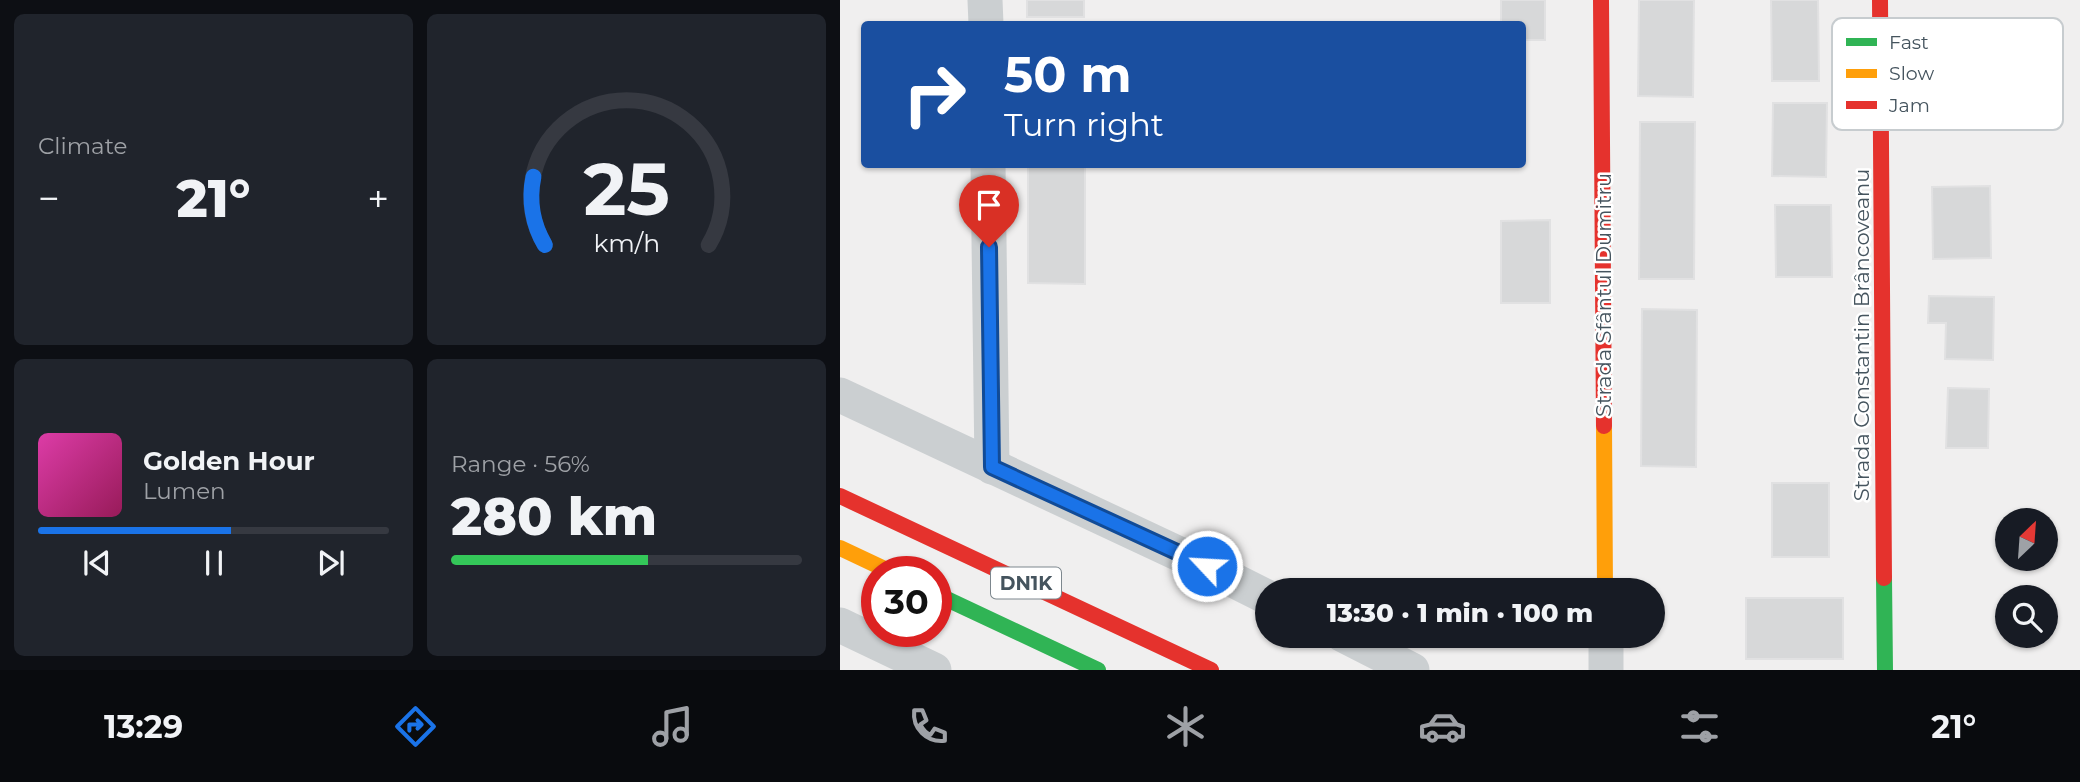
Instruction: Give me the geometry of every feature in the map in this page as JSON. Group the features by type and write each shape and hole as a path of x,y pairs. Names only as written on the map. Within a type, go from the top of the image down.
{"main road":[{"name":"Strada Sfântul Dumitru","path":"1601,0 1605,578"},
{"name":"Strada Constantin Brâncoveanu","path":"1880,0 1880,18"},
{"name":"Strada Constantin Brâncoveanu","path":"1881,130 1885,670"},
{"name":"DN1K","path":"840,496 1211,670"},
{"path":"840,548 861,558"},
{"name":"DN1K","path":"952,602 1098,670"}],"street":[{"path":"985,0 986,21"},
{"path":"988,168 992,467"},
{"path":"840,395 1255,591"},
{"path":"840,625 934,670"},
{"path":"1369,648 1412,670"},
{"path":"1606,648 1606,670"}],"building":[{"path":"1027,0 1084,0 1084,17 1027,17"},
{"path":"1501,0 1545,0 1545,40 1526,40 1526,21 1501,21"},
{"path":"1639,0 1694,0 1693,97 1638,96"},
{"path":"1771,0 1818,0 1819,81 1772,81"},
{"path":"1773,103 1827,103 1826,177 1772,176"},
{"path":"1640,122 1695,122 1694,279 1639,279"},
{"path":"1028,168 1085,168 1085,284 1028,283"},
{"path":"1990,186 1991,258 1933,259 1932,187"},
{"path":"1775,205 1831,205 1832,277 1776,277"},
{"path":"1550,220 1550,303 1501,303 1501,221"},
{"path":"1929,296 1994,297 1993,360 1945,359 1946,323 1928,323"},
{"path":"1642,309 1697,310 1696,467 1641,466"},
{"path":"1948,388 1989,389 1988,448 1946,448"},
{"path":"1772,483 1829,483 1829,557 1772,557"},
{"path":"1746,598 1843,598 1843,659 1746,659"}],"traffic: fast":[{"path":"1884,578 1885,670"},
{"path":"952,602 1098,670"}],"traffic: slow":[{"path":"1604,426 1605,578"},
{"path":"840,548 861,558"}],"traffic: jam":[{"path":"1601,0 1604,426"},
{"path":"1880,0 1880,18"},
{"path":"1881,130 1884,578"},
{"path":"840,496 1211,670"}],"route":[{"path":"989,247 992,467 1207,566"}]}
